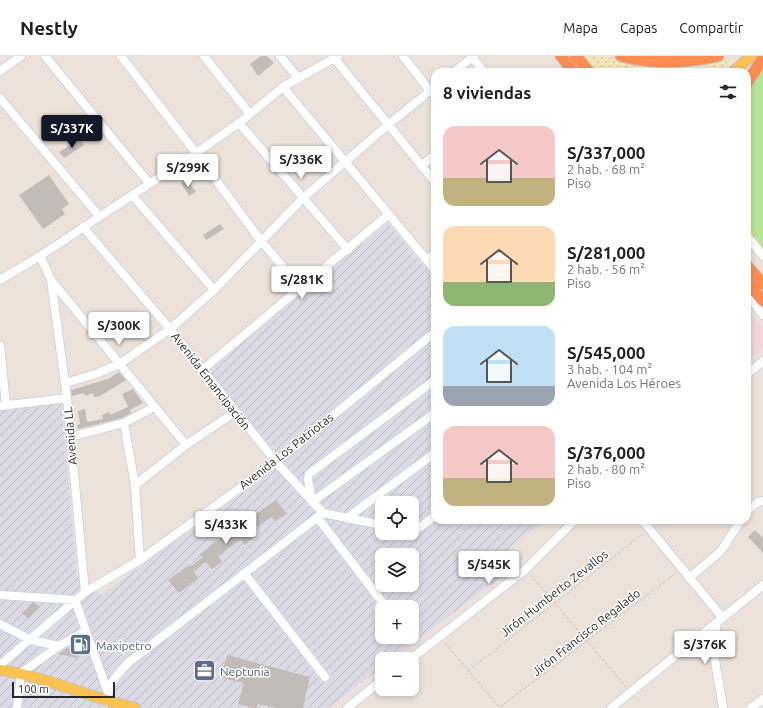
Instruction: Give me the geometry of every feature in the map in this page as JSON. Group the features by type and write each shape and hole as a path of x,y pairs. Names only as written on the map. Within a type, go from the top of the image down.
{"highway":[{"path":"561,56 571,68"},
{"path":"576,56 586,68"},
{"path":"621,56 647,62 680,62 718,56"},
{"path":"751,77 763,58"},
{"path":"751,270 763,284"},
{"path":"751,287 763,302"}],"main road":[{"path":"737,68 752,56"},
{"path":"0,665 21,674 108,702 135,708"}],"street":[{"path":"0,72 21,56"},
{"path":"45,56 149,183"},
{"path":"121,56 196,153 261,241 301,288"},
{"path":"204,56 249,114"},
{"path":"280,56 298,78"},
{"path":"403,56 431,87"},
{"path":"0,280 40,256 196,153 298,78 336,57 431,177"},
{"path":"459,68 473,57 481,68"},
{"path":"283,88 431,266"},
{"path":"65,383 96,374 121,363 170,329 214,290 303,198 389,124 431,91"},
{"path":"0,98 99,216"},
{"path":"239,122 348,250"},
{"path":"421,166 431,158"},
{"path":"132,195 214,290"},
{"path":"202,370 348,250 389,214"},
{"name":"Avenida Emancipación","path":"83,227 170,329 276,462 312,502 381,600"},
{"path":"751,241 763,256"},
{"path":"40,256 51,280 121,363 154,407 186,445"},
{"path":"426,260 431,256"},
{"name":"Avenida LL","path":"51,280 67,398 85,592"},
{"path":"751,299 763,315"},
{"name":"Avenida Los Patriotas","path":"0,665 31,640 85,592 140,560 276,462 431,335"},
{"path":"0,346 3,405 67,398"},
{"path":"751,370 763,360"},
{"path":"431,383 309,474 308,479 312,502 431,416"},
{"path":"70,436 124,423 154,407"},
{"path":"135,485 186,445 235,412"},
{"path":"124,423 135,485 140,560"},
{"path":"347,518 431,456"},
{"path":"751,508 758,502 763,501"},
{"path":"108,690 118,674 129,662 320,515 375,523"},
{"path":"419,527 431,519"},
{"path":"419,653 526,569 571,524"},
{"path":"646,524 689,578 720,620 714,646 714,658 723,708"},
{"path":"689,578 721,551 738,524"},
{"path":"244,573 325,677"},
{"path":"611,708 763,585"},
{"path":"0,595 75,600 108,690 108,702"},
{"path":"0,624 31,640 59,646"},
{"path":"18,708 21,674 59,646 86,631"},
{"path":"347,708 375,686"},
{"path":"751,708 763,699"}],"path":[{"name":"Jirón Humberto Zevallos","path":"468,671 650,529"},
{"name":"Jirón Francisco Regalado","path":"500,708 681,568"},
{"path":"526,569 630,692"},
{"path":"440,637 500,708"}],"shaded area":[{"path":"388,223 431,274 431,524 540,524 509,548 510,570 419,639 419,600 375,600 375,644 412,644 401,652 375,652 375,672 328,708 0,708 0,409 61,401 77,576 101,595 284,463 206,369"},
{"path":"751,313 763,328 763,348 751,358"}],"green space":[{"path":"763,64 763,248 751,234 751,84"}],"sand":[{"path":"585,56 604,56 646,68 596,68"},
{"path":"736,58 722,68 694,68 701,67"}],"building":[{"path":"261,56 267,56 274,63 258,76 250,64"},
{"path":"80,139 84,145 64,158 59,152"},
{"path":"49,175 69,204 62,209 65,214 43,229 19,195"},
{"path":"187,179 196,192 189,196 181,183"},
{"path":"220,224 224,229 206,240 203,235"},
{"path":"119,372 126,380 100,396 94,397 93,393 85,396 84,393 72,396 71,390 108,379"},
{"path":"133,389 143,403 130,410 131,413 122,418 78,429 77,425 80,424 78,411 85,409 87,422 103,419 102,415 109,412 110,415 128,407 122,394"},
{"path":"276,500 287,514 275,521 272,517 250,531 254,538 244,545 241,540 230,547 218,556 222,562 212,569 206,562 193,571 198,578 179,593 168,580 189,565 190,567 203,557 200,554 233,529 236,533 246,525 244,522"},
{"path":"755,530 763,538 763,553 748,537"},
{"path":"32,603 35,603 40,607 28,619 22,613"},
{"path":"67,648 80,650 78,658 58,654"},
{"path":"227,655 310,677 303,708 277,708 258,704 256,708 253,708 238,704 244,683 221,678"}],"place":[{"name":"Maxipetro","path":"80,645"},
{"name":"Neptunia","path":"204,671"}]}
